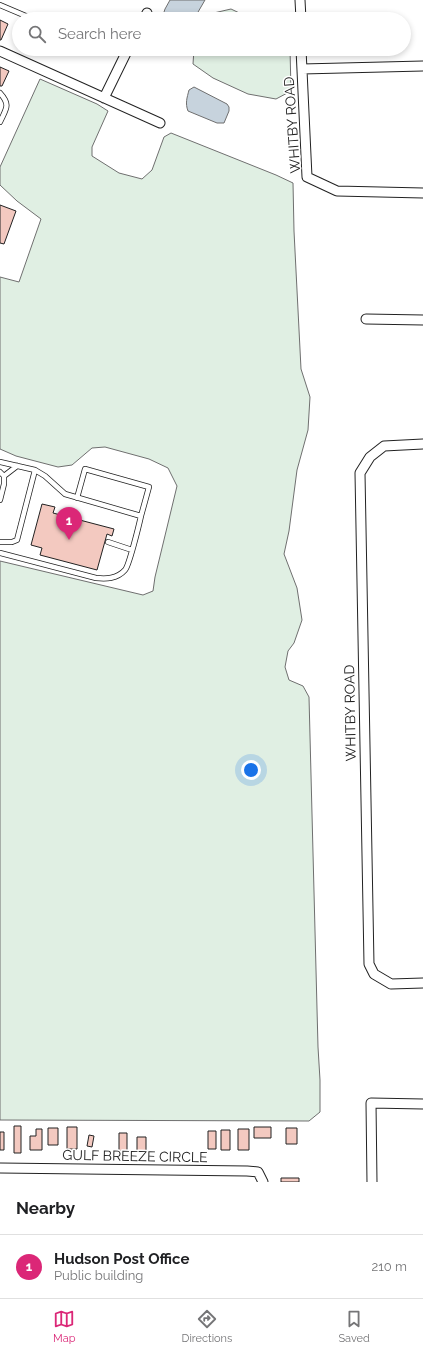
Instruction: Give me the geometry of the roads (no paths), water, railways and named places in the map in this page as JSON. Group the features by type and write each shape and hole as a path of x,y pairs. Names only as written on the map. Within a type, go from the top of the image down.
{"street":[{"path":"300,0 301,12"},
{"path":"0,51 160,123"},
{"path":"104,98 125,56"},
{"name":"WHITBY ROAD","path":"301,56 307,177 337,191 423,192"},
{"path":"302,69 423,66"},
{"path":"366,319 423,320"},
{"name":"WHITBY ROAD","path":"423,444 384,446 370,457 360,474 369,964 374,974 390,984 423,983"},
{"path":"372,1182 370,1103 423,1104"},
{"name":"GULF BREEZE CIRCLE","path":"0,1168 247,1171 258,1172 263,1182"}],"lane":[{"path":"0,5 16,12"},
{"path":"0,93 6,99 8,106 0,122"},
{"path":"0,462 35,470 45,476 65,494 141,516"},
{"path":"4,476 17,466"},
{"path":"0,553 96,578 106,579 118,576 126,570 149,487 85,469 77,498"},
{"path":"0,542 7,543 17,540 35,470"},
{"path":"0,472 4,476 4,484 0,500"},
{"path":"108,542 132,550"}],"place":[{"name":"Hudson Post Office","path":"69,540"}]}
